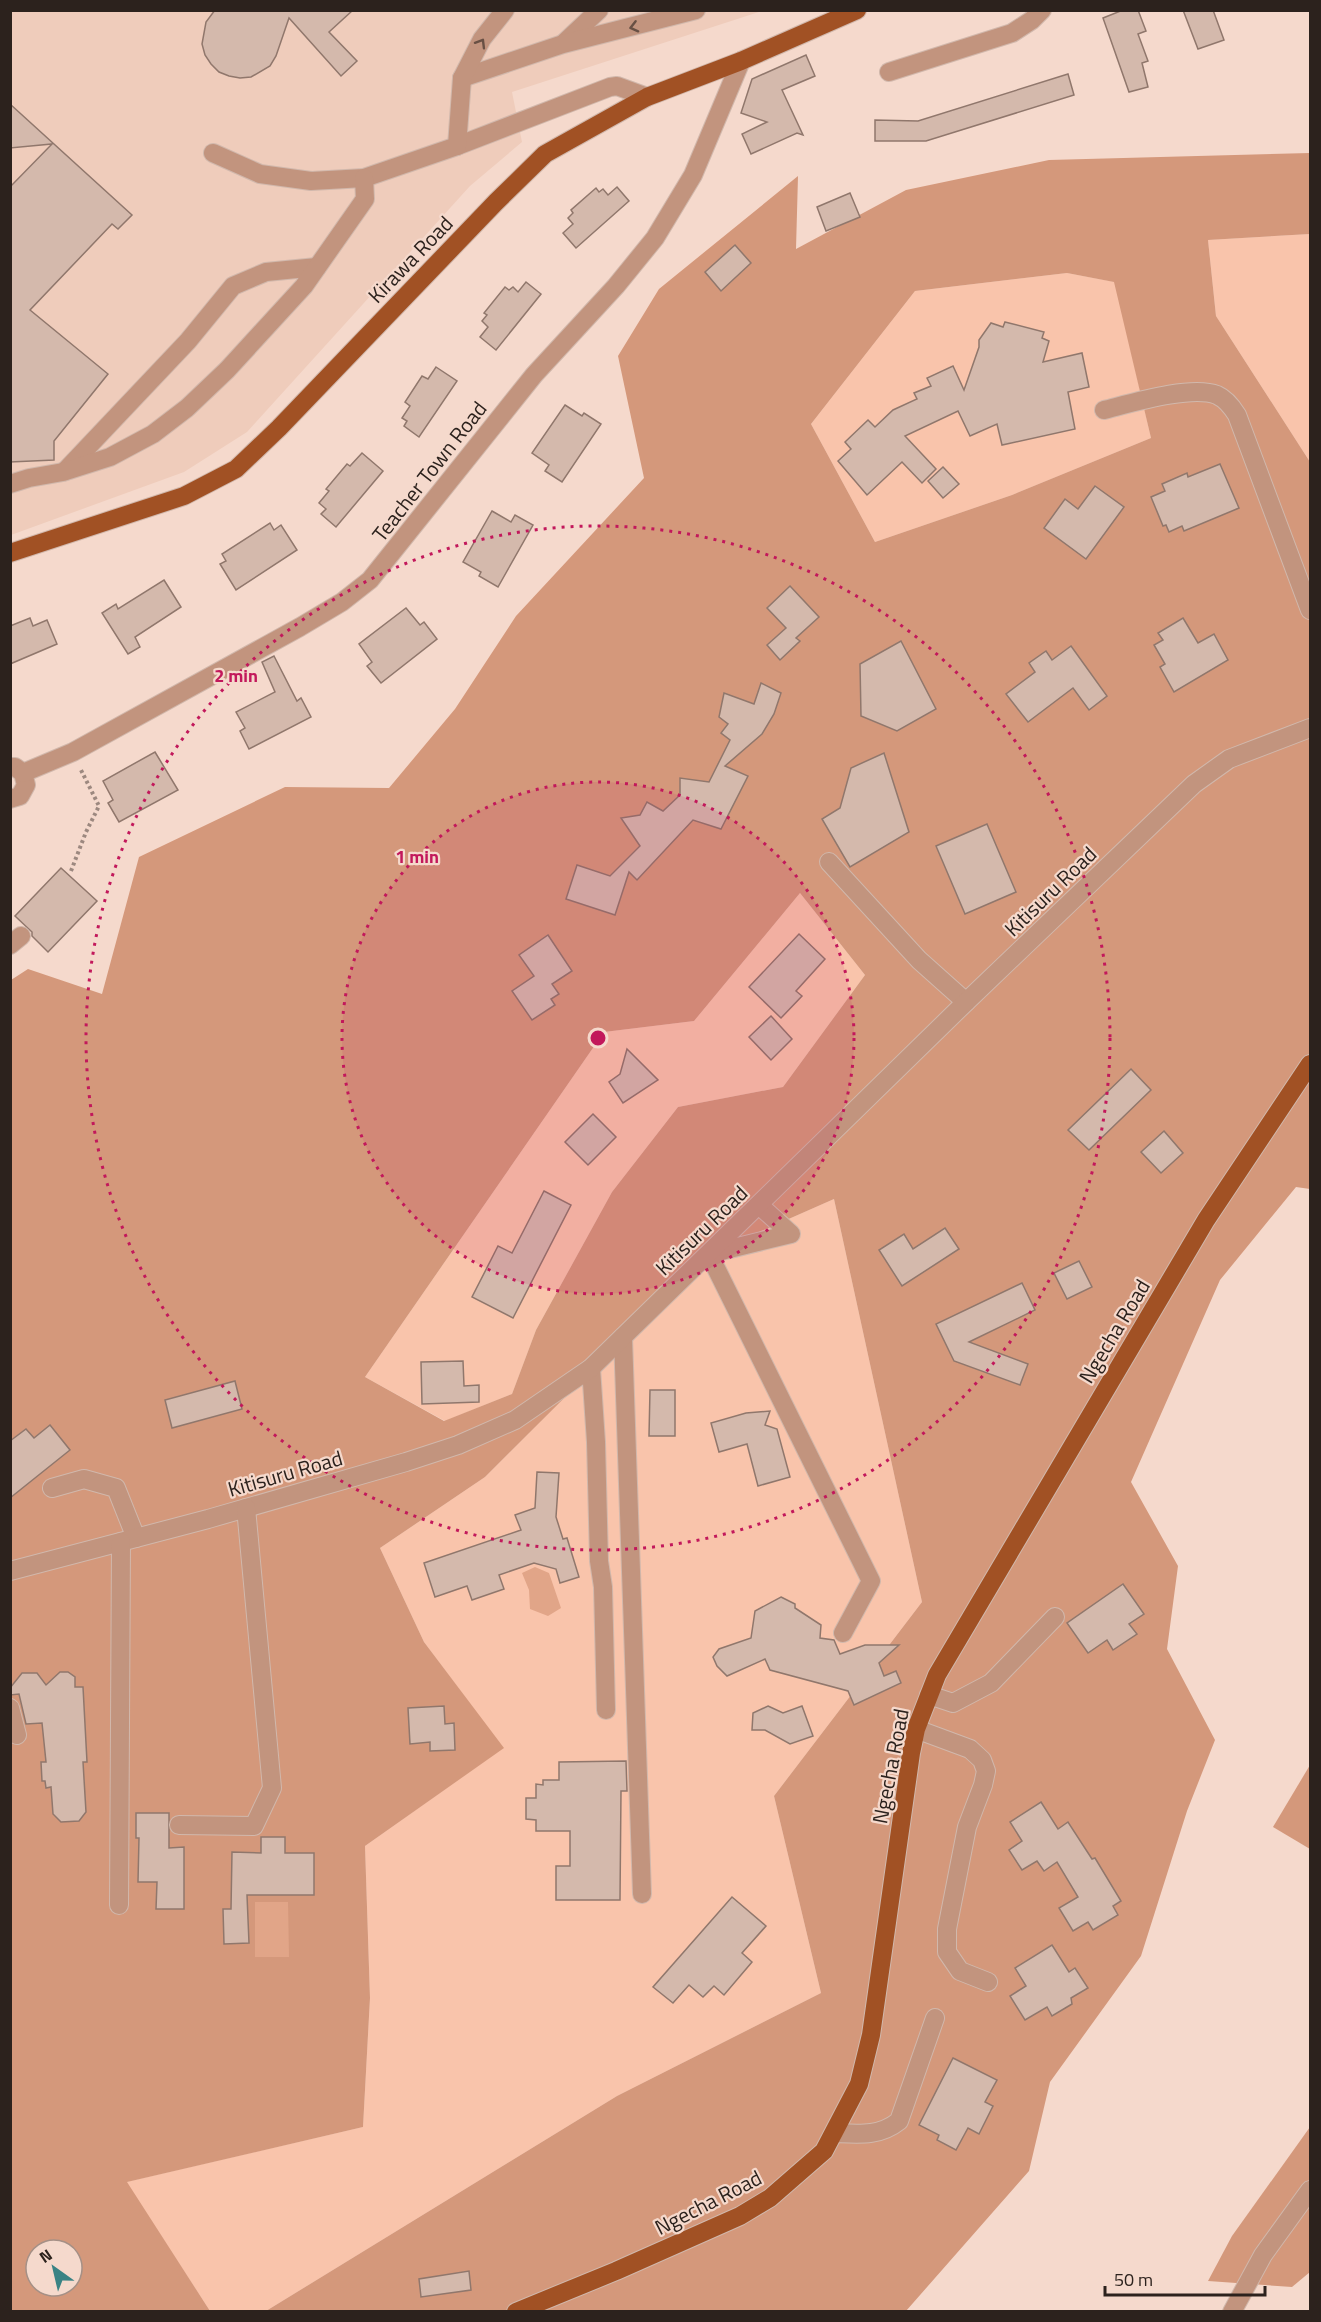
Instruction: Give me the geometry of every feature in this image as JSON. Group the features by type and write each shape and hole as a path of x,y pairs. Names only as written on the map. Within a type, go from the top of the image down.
{"main road":[{"name":"Kirawa Road","path":"10,553 184,496 236,469 279,428 545,154 647,97 741,62 857,10"},
{"name":"Ngecha Road","path":"516,2312 740,2216 770,2198 824,2151 859,2084 871,2035 916,1729 937,1675 1206,1220 1311,1064"}],"street":[{"path":"458,146 462,78 482,39 505,10"},
{"path":"563,44 598,10"},
{"path":"889,72 1012,33 1023,27 1042,10"},
{"path":"462,78 563,44 693,11"},
{"name":"Teacher Town Road","path":"17,770 73,752 342,603 370,580 534,375 616,286 655,238 693,175 741,62"},
{"path":"213,153 260,174 311,181 364,178 458,146 610,87 617,86 647,97"},
{"path":"10,484 63,472 110,457 145,439 186,408 227,370 304,286 365,199 364,178"},
{"path":"63,472 188,340 233,286 266,272 317,267"},
{"path":"1104,410 1176,394 1217,395 1228,403 1237,415 1311,609"},
{"name":"Kitisuru Road","path":"10,1570 129,1540 406,1462 486,1434 515,1420 591,1368 966,1002 1194,784 1229,759 1311,728"},
{"path":"10,799 20,796 26,785 17,770"},
{"path":"829,862 919,960 966,1002"},
{"path":"759,1205 790,1234 709,1254 871,1581 843,1633"},
{"path":"623,1337 642,1894"},
{"path":"591,1368 596,1442 599,1561 603,1587 606,1710"},
{"path":"52,1488 84,1479 116,1488 129,1540 119,1905"},
{"path":"179,1825 254,1826 272,1788 246,1508"},
{"path":"929,1695 953,1703 991,1683 1055,1617"},
{"path":"10,1708 17,1735"},
{"path":"916,1729 970,1749 982,1760 986,1771 967,1827 947,1929 947,1952 960,1971 988,1982"},
{"path":"834,2133 873,2134 890,2128 899,2121 934,2018"},
{"path":"1232,2312 1263,2255 1311,2190"}],"path":[{"path":"71,871 86,831 99,806 73,752"}],"shaded area":[{"path":"10,11 762,11 512,92 522,142 470,186 247,432 184,472 11,535"},
{"path":"1310,153 1310,234 1208,240 1216,316 1310,462 1310,1189 1296,1187 1220,1280 1131,1482 1178,1566 1167,1649 1215,1740 1187,1811 1141,1956 1050,2082 1029,2171 906,2311 266,2311 617,2096 821,1993 774,1796 922,1602 834,1199 709,1254 485,1477 380,1548 424,1642 504,1748 365,1846 370,1998 363,2127 127,2182 210,2311 11,2312 11,980 28,969 102,994 139,857 285,787 389,788 455,709 516,616 644,478 618,356 659,289 798,176 796,249 906,190 1049,160","holes":["1067,273 1114,282 1151,438 1012,495 875,542 811,424 915,291","800,893 865,975 783,1087 678,1107 612,1192 536,1330 512,1394 444,1421 365,1377 604,1032 694,1021"]},
{"path":"1310,234 1310,462 1216,316 1208,240"},
{"path":"1067,273 1115,282 1151,438 1012,495 875,542 811,424 915,291"},
{"path":"800,893 865,975 783,1087 678,1107 612,1192 536,1330 512,1394 445,1421 365,1377 604,1032 694,1021"},
{"path":"834,1199 922,1602 774,1796 821,1993 617,2096 266,2311 210,2311 126,2182 363,2127 370,1998 365,1846 503,1748 424,1642 380,1548 485,1477 709,1254"},
{"path":"535,1567 549,1573 561,1608 548,1616 530,1609 529,1590 522,1573"},
{"path":"1310,1765 1310,1849 1273,1827"},
{"path":"255,1902 288,1902 289,1957 255,1957"},
{"path":"1310,2127 1310,2272 1292,2287 1208,2281 1232,2236"}],"building":[{"path":"215,10 353,10 329,32 357,61 341,76 289,18 276,56 270,66 251,77 229,76 219,72 211,64 202,44 206,22"},
{"path":"1123,10 1138,10 1146,31 1138,34 1148,61 1142,63 1148,87 1129,92 1103,18"},
{"path":"1183,10 1213,10 1224,40 1198,49"},
{"path":"806,55 815,76 782,90 803,135 797,133 751,154 742,134 767,122 741,113 752,79"},
{"path":"1068,74 1074,95 926,141 875,141 875,120 918,121"},
{"path":"10,104 132,215 118,229 112,224 30,310 108,374 54,441 54,460 10,462 10,187 52,144 10,148"},
{"path":"617,187 629,201 576,248 563,233 573,224 568,218 573,213 571,210 596,188 599,192 603,189 608,195"},
{"path":"850,193 860,217 826,231 817,207"},
{"path":"735,245 751,263 721,291 705,272"},
{"path":"526,282 541,294 496,350 480,337 488,327 482,321 487,315 484,313 505,287 509,290 513,287 518,292"},
{"path":"1005,322 1044,332 1042,338 1049,341 1043,362 1082,353 1089,387 1068,392 1075,429 1002,445 997,424 970,436 958,411 905,436 936,469 922,483 902,462 867,495 838,461 851,449 845,442 868,420 875,427 893,410 917,399 914,393 931,386 927,378 953,366 964,390 979,347 979,340 991,323 1003,327"},
{"path":"436,367 457,381 419,437 404,426 407,421 402,418 410,406 405,402 422,376 428,379"},
{"path":"565,405 601,424 562,482 545,471 549,465 532,453"},
{"path":"362,453 383,471 336,527 321,514 326,509 319,503 329,491 326,489 347,464 350,466"},
{"path":"1220,464 1239,508 1184,531 1182,526 1169,532 1166,525 1163,526 1151,497 1165,491 1162,484 1187,473 1188,477"},
{"path":"943,467 959,484 943,498 928,481"},
{"path":"1095,486 1124,507 1086,559 1044,528 1065,499 1078,509"},
{"path":"492,511 511,522 515,515 533,525 498,587 479,576 481,572 463,562"},
{"path":"270,523 274,530 281,525 297,550 236,590 220,564 226,561 222,554"},
{"path":"164,580 181,607 135,637 140,647 128,654 102,613 116,604 118,609"},
{"path":"790,586 819,617 796,638 800,641 780,660 767,645 786,628 767,608"},
{"path":"406,608 420,625 424,622 437,639 381,683 367,666 372,662 359,644"},
{"path":"30,618 33,626 47,620 57,644 10,664 10,626"},
{"path":"1183,618 1198,643 1214,634 1228,660 1174,692 1160,667 1165,664 1154,645 1163,640 1158,633"},
{"path":"901,641 936,709 897,731 861,716 860,664"},
{"path":"1071,646 1107,696 1089,710 1073,688 1028,722 1006,694 1035,672 1029,663 1046,651 1052,660"},
{"path":"274,656 297,701 301,698 311,717 249,749 240,731 245,728 236,712 275,692 262,662"},
{"path":"761,683 781,693 774,714 762,734 725,766 748,776 721,829 693,820 637,880 629,872 615,915 566,899 577,865 610,876 640,846 621,818 640,815 647,802 663,811 680,795 680,778 709,782 730,740 721,733 728,724 719,717 724,693 754,704"},
{"path":"155,752 178,790 119,822 108,803 113,800 103,781"},
{"path":"884,753 909,832 850,867 822,819 840,808 851,768"},
{"path":"987,824 1016,892 965,914 936,846"},
{"path":"61,868 97,901 48,952 15,916"},
{"path":"799,934 825,959 796,991 802,996 781,1018 749,987"},
{"path":"548,935 572,971 552,984 559,994 551,999 555,1005 532,1020 512,991 534,976 519,955"},
{"path":"771,1016 792,1039 771,1060 749,1037"},
{"path":"627,1049 658,1080 623,1103 609,1082 620,1074"},
{"path":"1131,1069 1151,1090 1089,1150 1068,1130"},
{"path":"593,1114 616,1137 588,1165 565,1142"},
{"path":"1164,1131 1183,1153 1161,1173 1141,1152"},
{"path":"544,1191 571,1205 513,1318 472,1297 498,1246 512,1253"},
{"path":"945,1228 959,1249 902,1286 879,1250 904,1234 913,1249"},
{"path":"1079,1261 1092,1287 1067,1299 1054,1273"},
{"path":"1022,1283 1035,1310 969,1342 1028,1364 1020,1385 954,1361 936,1324"},
{"path":"463,1361 464,1386 479,1385 479,1402 422,1404 421,1362"},
{"path":"235,1381 242,1409 172,1428 165,1400"},
{"path":"650,1390 675,1390 675,1436 649,1436"},
{"path":"770,1411 765,1425 777,1429 790,1477 758,1486 747,1444 719,1452 711,1423 746,1413"},
{"path":"50,1425 70,1450 10,1498 10,1441 26,1429 34,1438"},
{"path":"537,1472 559,1473 556,1517 563,1539 567,1538 579,1577 560,1583 556,1569 534,1563 499,1575 504,1589 472,1600 467,1586 435,1597 424,1563 521,1530 515,1515 535,1508"},
{"path":"1123,1584 1144,1614 1129,1624 1137,1634 1113,1650 1107,1640 1088,1653 1067,1623"},
{"path":"781,1597 795,1604 795,1608 821,1625 820,1638 834,1640 840,1654 865,1645 899,1645 879,1663 884,1676 896,1671 901,1683 854,1705 848,1691 770,1670 765,1659 727,1676 717,1666 713,1657 719,1649 751,1638 755,1611"},
{"path":"60,1672 68,1672 75,1677 75,1687 83,1687 87,1762 83,1762 86,1812 79,1821 61,1822 53,1814 51,1787 46,1788 45,1781 42,1781 41,1762 46,1762 42,1723 26,1724 19,1694 10,1695 10,1688 22,1673 37,1673 46,1685"},
{"path":"444,1706 445,1724 454,1723 455,1750 430,1751 430,1742 410,1744 408,1708"},
{"path":"768,1706 783,1713 802,1706 813,1736 790,1744 765,1730 752,1730 753,1713"},
{"path":"626,1761 627,1791 621,1791 620,1900 556,1900 556,1866 570,1866 570,1831 536,1831 536,1820 526,1819 526,1798 536,1798 536,1784 543,1785 543,1780 559,1780 559,1762"},
{"path":"1041,1802 1058,1829 1068,1822 1092,1859 1095,1858 1121,1901 1113,1906 1118,1915 1093,1930 1088,1922 1073,1931 1059,1908 1078,1897 1057,1862 1044,1871 1037,1861 1022,1870 1009,1850 1022,1841 1010,1822"},
{"path":"136,1813 169,1813 169,1848 184,1847 184,1909 156,1909 157,1882 138,1882 139,1838 136,1838"},
{"path":"261,1837 285,1837 285,1853 314,1853 314,1895 247,1895 249,1943 224,1944 223,1909 231,1909 232,1852 261,1853"},
{"path":"732,1897 766,1926 742,1953 752,1962 724,1995 714,1986 703,1997 689,1985 673,2003 653,1987"},
{"path":"1052,1945 1069,1972 1075,1968 1088,1988 1071,1998 1072,2004 1052,2016 1047,2007 1025,2020 1010,1996 1026,1986 1015,1968"},
{"path":"953,2058 997,2080 985,2102 993,2106 979,2134 968,2128 956,2150 937,2140 939,2135 919,2125"},
{"path":"469,2271 471,2290 421,2297 419,2279"}]}
